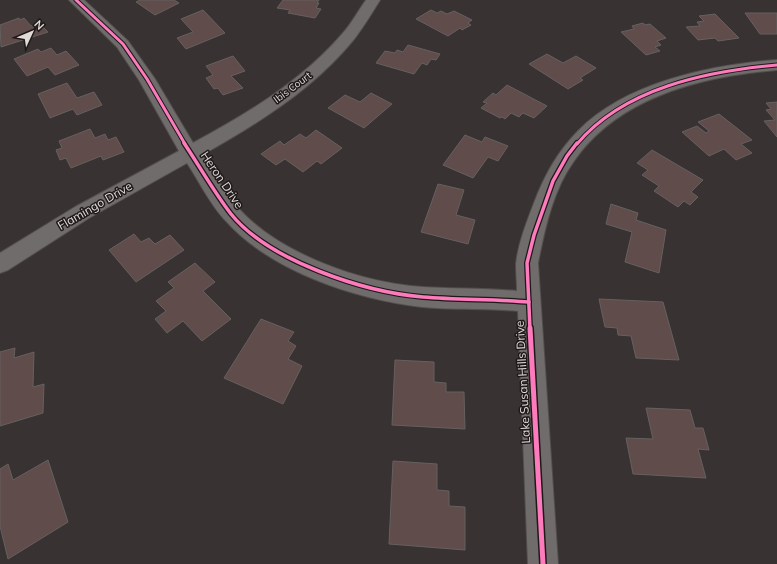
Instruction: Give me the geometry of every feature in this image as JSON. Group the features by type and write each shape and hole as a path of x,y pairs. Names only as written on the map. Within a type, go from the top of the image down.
{"street":[{"name":"Heron Drive","path":"76,0 123,44 147,79 183,142 232,215 256,237 286,256 317,271 370,288 422,297 498,299 529,302"},
{"name":"Ibis Court","path":"192,154 247,120 315,69 346,39 373,0"},
{"name":"Lake Susan Hills Drive","path":"543,564 526,263 536,221 551,184 567,155 593,128 629,102 654,91 691,80 751,67 777,66"},
{"name":"Flamingo Drive","path":"0,264 39,238 93,207 192,154"}],"building":[{"path":"140,0 174,0 179,3 155,15 136,2"},
{"path":"283,0 319,0 316,8 321,9 315,18 288,13 290,10 277,8"},
{"path":"203,10 225,33 186,49 177,38 193,32 181,19"},
{"path":"431,10 437,13 441,11 447,14 454,11 472,20 468,23 471,25 462,30 460,28 448,36 416,19"},
{"path":"745,13 777,13 777,34 760,34"},
{"path":"715,14 739,38 718,41 715,38 698,40 686,27 700,26 697,22 704,21 699,16"},
{"path":"19,18 20,20 24,18 31,26 39,23 48,32 1,47 0,25"},
{"path":"643,23 645,25 650,24 666,38 657,41 661,45 655,47 660,51 646,55 621,32 634,29 632,26"},
{"path":"408,45 440,54 436,60 431,59 427,65 422,63 414,74 376,63 385,51 395,53 397,50 403,52"},
{"path":"51,48 57,55 66,51 79,65 55,75 48,67 27,76 14,59 38,49 41,52"},
{"path":"547,54 563,63 576,56 596,68 580,78 583,80 568,89 529,64"},
{"path":"233,56 245,71 231,76 243,88 223,95 218,88 214,89 206,78 213,75 206,66"},
{"path":"67,83 77,98 94,92 102,105 77,115 73,109 50,118 38,94"},
{"path":"507,85 547,106 534,118 523,113 519,117 511,113 505,119 481,108 487,103 483,102 493,93 496,95"},
{"path":"371,93 392,104 364,128 328,108 345,95 360,102"},
{"path":"777,102 777,137 764,121 775,120 766,110 771,109 766,103"},
{"path":"719,114 752,140 741,144 752,153 736,160 724,149 709,156 682,132 697,126 706,133 709,131 698,122"},
{"path":"90,129 95,138 105,134 108,140 116,137 124,152 103,160 101,156 71,168 66,158 60,160 56,150 62,148 59,141"},
{"path":"316,130 342,148 321,164 317,161 303,172 285,159 276,165 261,154 280,141 284,145 300,134 306,138"},
{"path":"465,135 482,142 485,137 508,146 498,161 488,157 473,178 443,165"},
{"path":"652,150 703,180 691,192 698,197 690,205 684,201 678,207 654,191 659,186 642,175 648,170 637,163"},
{"path":"438,184 464,190 456,215 475,220 468,244 421,232"},
{"path":"611,204 638,213 636,220 666,230 659,273 625,262 632,232 606,224"},
{"path":"134,234 141,242 149,238 155,244 170,235 184,250 136,282 109,250"},
{"path":"195,263 215,282 203,291 231,319 202,341 183,321 167,333 155,319 166,311 156,301 174,288 168,282"},
{"path":"599,299 663,302 679,360 636,358 631,336 618,335 617,328 605,327"},
{"path":"261,319 294,332 288,341 296,346 288,359 302,366 283,404 224,378"},
{"path":"15,348 14,358 34,352 33,387 44,384 43,413 0,426 0,352"},
{"path":"395,360 434,362 434,382 446,383 446,392 464,392 465,429 392,425"},
{"path":"646,408 690,410 695,428 703,428 709,450 698,449 706,478 633,474 626,438 653,439"},
{"path":"48,460 68,522 8,559 0,526 0,469 8,464 13,480"},
{"path":"393,461 437,464 437,490 449,491 449,506 465,507 465,550 389,544"}],"cycle path":[{"path":"76,0 123,44 147,79 183,142 232,215 256,237 286,256 317,271 370,288 422,297 498,299 529,302"},
{"path":"543,564 527,263 537,221 553,181 567,156 585,135 607,116 633,101 661,89 691,79 750,67 777,65"}]}
